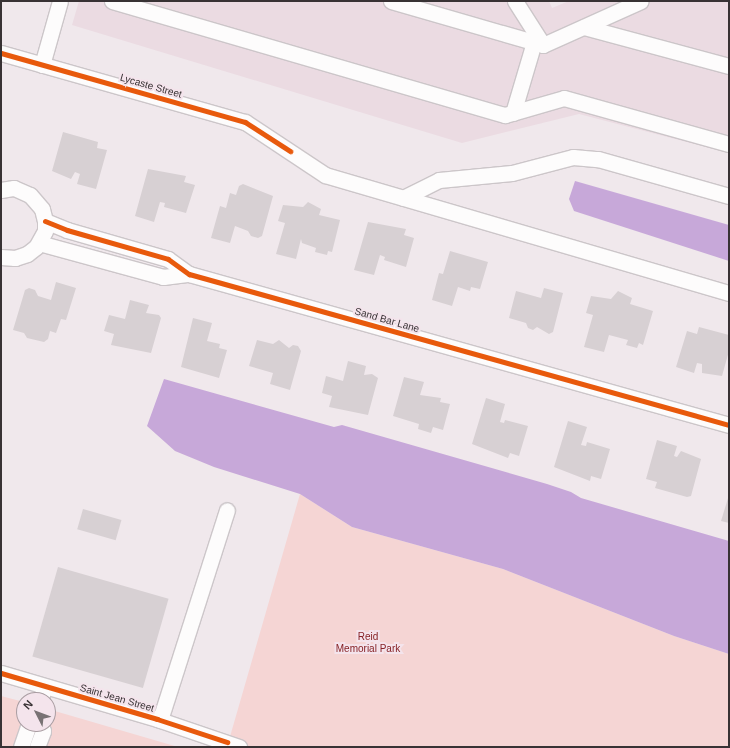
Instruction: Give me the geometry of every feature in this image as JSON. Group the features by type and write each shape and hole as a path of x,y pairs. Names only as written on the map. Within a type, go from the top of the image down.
{"street":[{"path":"42,64 60,1"},
{"path":"112,1 505,115 564,98 729,144"},
{"path":"391,1 538,44 584,27 641,1"},
{"path":"513,113 538,44 515,1"},
{"path":"584,27 729,66"},
{"name":"Lycaste Street","path":"1,53 245,122 325,175 729,293"},
{"path":"403,198 439,180 512,173 573,157 598,159 729,196"},
{"path":"1,190 14,188 30,194 42,209 45,221 39,243 27,254 15,258 1,257"},
{"name":"Sand Bar Lane","path":"45,221 68,230 168,259 189,274 729,425"},
{"name":"Sand Bar Lane","path":"39,243 163,277 189,274"},
{"path":"160,720 227,510"},
{"name":"Saint Jean Street","path":"1,674 41,692"},
{"name":"Saint Jean Street","path":"56,696 160,720 233,745"},
{"path":"20,747 26,732"},
{"path":"37,747 43,732"}],"shaded area":[{"path":"79,1 549,1 552,8 569,1 729,1 729,153 579,114 462,143 72,25"},
{"path":"575,181 729,225 729,261 574,211 569,199"},
{"path":"164,379 334,427 342,425 547,484 571,492 581,498 729,541 729,654 674,636 503,569 352,527 300,494 214,467 175,451 147,426"}],"green space":[{"name":"Reid Memorial Park","path":"300,494 352,527 503,569 674,636 729,654 729,747 227,747"},
{"path":"1,696 16,700 16,732 56,732 56,711 178,747 1,747"}],"building":[{"path":"63,132 98,142 97,148 107,150 96,189 77,184 80,174 75,172 71,179 52,171"},
{"path":"148,169 186,176 184,182 195,185 186,213 164,207 165,203 160,202 154,222 135,216"},
{"path":"243,184 273,196 262,236 258,238 251,236 248,231 235,226 230,243 211,238 220,206 226,208 230,193 236,195 239,186"},
{"path":"308,202 321,209 319,215 340,220 332,252 328,251 327,255 315,252 316,248 302,243 301,239 296,259 276,254 285,223 278,221 283,205 303,207"},
{"path":"368,222 406,229 404,235 414,238 406,267 384,260 385,257 380,255 374,275 354,270"},
{"path":"450,251 488,262 480,289 471,287 470,291 458,287 452,306 432,300 439,273 443,274"},
{"path":"56,282 76,288 66,320 61,319 56,333 50,331 48,339 44,342 27,338 24,333 13,330 25,290 29,288 35,290 38,296 51,300"},
{"path":"544,288 563,293 553,332 549,334 537,327 533,330 528,328 526,323 509,318 516,291 541,298"},
{"path":"618,291 632,298 630,304 653,311 643,345 639,343 637,348 626,345 628,340 609,335 604,352 584,347 593,315 586,313 591,296 611,299"},
{"path":"130,300 149,305 146,313 159,315 161,318 151,353 111,345 114,334 104,331 109,315 125,319"},
{"path":"193,318 212,323 207,341 220,344 219,348 227,350 219,378 181,367"},
{"path":"699,327 729,335 729,351 722,376 702,373 702,364 697,363 694,373 676,367 687,331 697,334"},
{"path":"257,340 273,344 279,340 289,348 293,345 298,346 301,351 290,390 270,384 273,373 249,366"},
{"path":"348,361 366,366 364,375 372,374 378,378 368,415 329,407 332,396 322,393 326,376 343,381"},
{"path":"404,377 424,382 420,395 441,398 440,402 450,404 443,430 433,427 431,433 418,429 419,424 393,416"},
{"path":"486,398 505,404 500,422 504,423 505,420 528,426 519,456 510,453 508,458 472,444"},
{"path":"568,421 587,427 581,445 586,446 587,442 610,449 601,479 591,476 590,481 554,467"},
{"path":"657,440 677,446 674,456 677,457 681,451 701,459 691,496 687,497 655,488 657,482 646,479"},
{"path":"729,495 729,523 721,521"},
{"path":"83,509 121,520 116,540 77,529"},
{"path":"58,567 169,599 143,688 32,656"}],"cycle path":[{"path":"1,53 245,122 290,151"},
{"path":"45,221 67,230 168,259 189,274 729,425"},
{"path":"1,673 157,719 227,742"}]}
